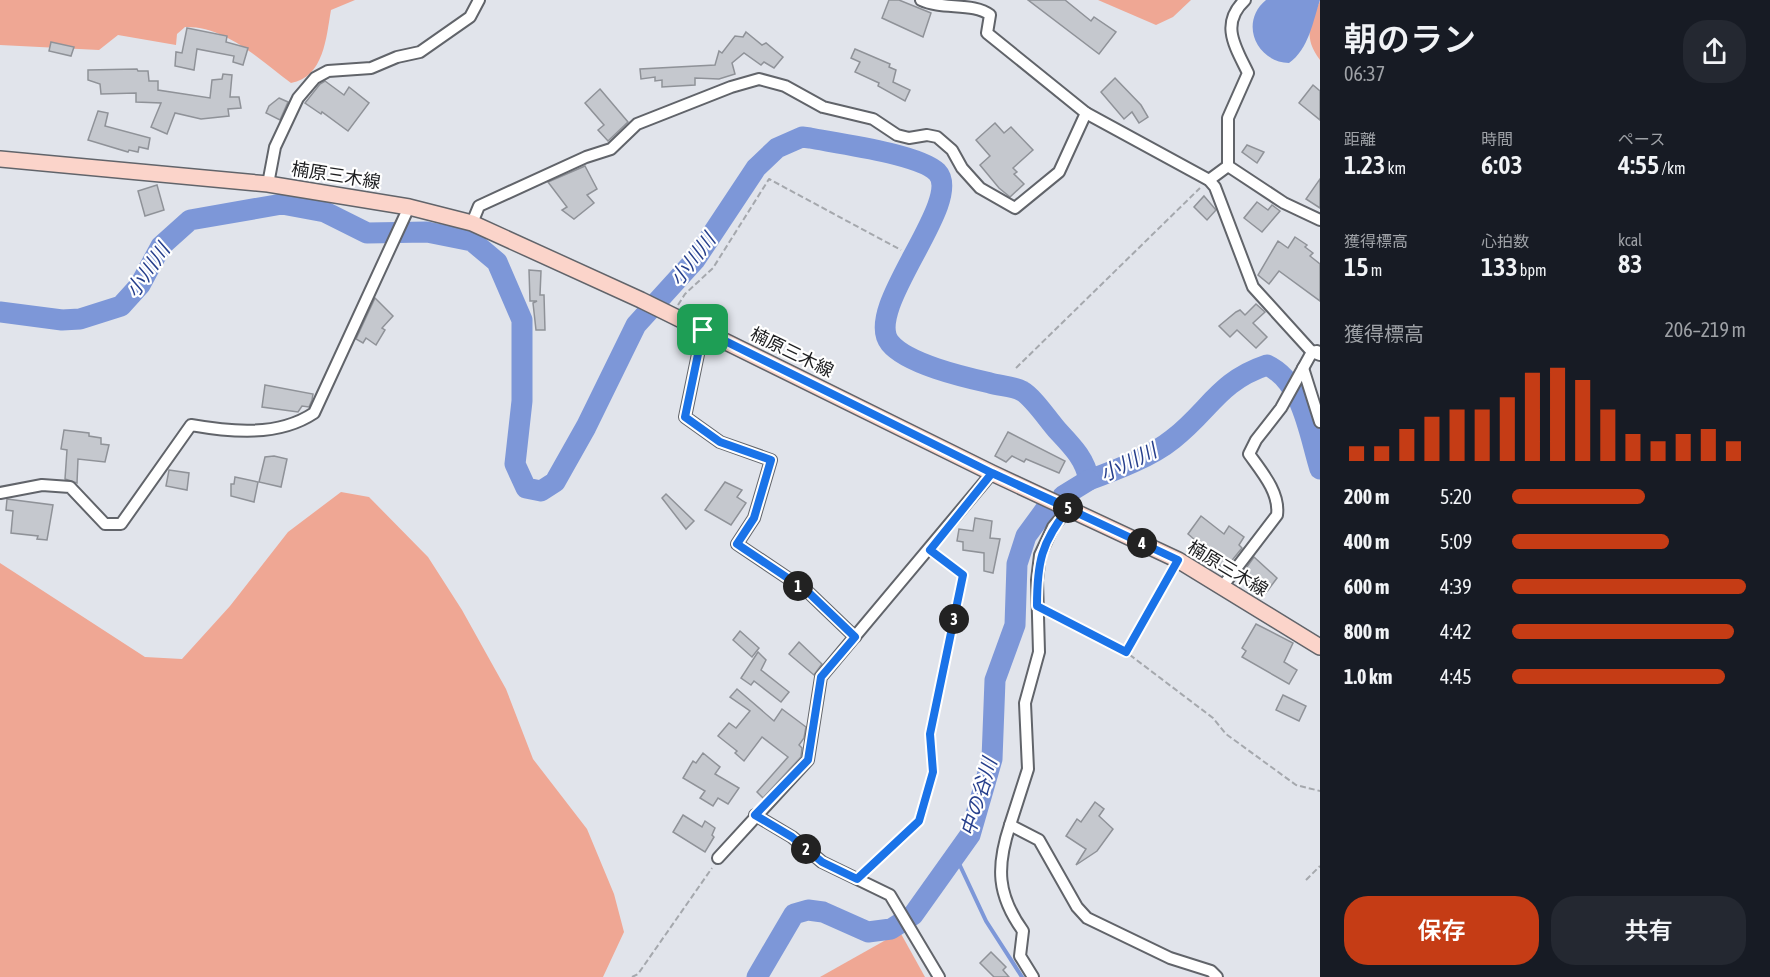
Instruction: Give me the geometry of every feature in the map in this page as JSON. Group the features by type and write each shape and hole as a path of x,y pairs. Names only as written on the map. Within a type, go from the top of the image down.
{"main road":[{"name":"楠原三木線","path":"0,159 268,184 409,207 472,223 641,300 992,473 1178,560 1320,647"}],"street":[{"path":"268,184 274,147 298,98 315,78 328,71 371,68 397,57 420,52 470,17 479,0"},
{"path":"921,0 931,5 981,9 990,15 987,33 1086,113 1209,180 1215,187 1253,287 1317,353 1303,368 1281,408 1256,440 1249,454 1263,474 1278,503 1277,515 1222,586"},
{"path":"1228,166 1228,118 1248,73 1231,39 1231,28 1239,6 1245,0"},
{"path":"472,223 479,206 586,157 611,149 637,124 731,87 759,79 785,86 823,107 873,119 897,135 909,138 927,135 937,137 952,150 962,168 981,188 1015,208 1059,172 1086,113"},
{"path":"1209,180 1228,166"},
{"path":"1228,166 1284,203 1320,220"},
{"path":"0,493 42,485 70,487 105,524 121,524 191,425 235,433 297,424 314,413 409,207"},
{"path":"703,330 685,417 720,442 771,460 754,518 737,544 807,591 855,637"},
{"path":"1303,368 1320,422"},
{"path":"718,858 755,815 808,760 821,677 930,550 992,473"},
{"path":"1033,977 1020,956 1023,931 1008,910 1001,890 1005,839 1028,769 1025,703 1039,652 1037,606 1040,555 1053,527 1069,508"},
{"path":"755,815 792,837 822,862 890,895 939,977"},
{"path":"1010,825 1039,840 1077,907 1086,918 1170,958 1211,971 1217,977"}],"path":[{"path":"672,315 685,294 713,268 769,179 902,250"},
{"path":"1016,368 1209,180"},
{"path":"857,879 919,821 933,772 930,734 963,575 930,550"},
{"path":"1126,652 1178,560"},
{"path":"1037,606 1126,652 1213,718 1226,734 1287,779 1296,785 1320,791"},
{"path":"632,977 638,974 718,858"},
{"path":"1306,880 1320,866"}],"shaded area":[{"path":"0,0 355,0 331,10 325,44 317,65 302,79 291,83 242,46 214,32 200,28 185,27 177,34 176,45 118,35 99,50 0,45"},
{"path":"1098,0 1191,0 1173,17 1156,25"},
{"path":"1320,1 1320,60 1311,44 1310,31"},
{"path":"341,492 369,497 428,557 462,610 506,689 533,759 587,829 614,894 624,932 603,977 0,977 0,563 145,657 182,659 230,606 288,532"},
{"path":"900,932 925,977 820,977"}],"water":[{"path":"1266,0 1320,0 1306,42 1289,63 1277,61 1268,56 1255,39 1254,19 1258,9"}],"building":[{"path":"889,0 899,0 931,13 923,37 882,18"},
{"path":"1028,0 1065,0 1091,21 1094,17 1116,32 1099,54"},
{"path":"187,28 227,36 226,42 248,48 243,65 233,62 234,56 197,49 194,70 175,66 176,52 182,53"},
{"path":"746,32 762,45 766,43 783,57 774,68 764,62 761,65 744,53 732,63 735,74 719,79 695,78 695,85 662,87 662,80 655,81 655,77 641,79 640,69 715,65 719,51 722,53 735,36 743,37"},
{"path":"51,42 74,47 71,56 49,51"},
{"path":"855,49 890,64 889,67 896,70 893,82 910,90 905,101 878,86 879,83 855,72 860,62 851,58"},
{"path":"137,69 148,71 149,81 158,81 158,90 210,98 212,80 222,79 223,74 232,75 230,97 239,97 241,108 228,109 229,116 201,119 175,113 167,134 151,127 161,103 136,102 136,93 101,94 100,84 88,80 88,70"},
{"path":"1115,78 1141,105 1148,117 1139,123 1132,112 1124,119 1101,92"},
{"path":"325,81 344,95 349,87 369,103 348,131 305,103"},
{"path":"1313,85 1320,91 1320,120 1299,103"},
{"path":"600,89 628,122 608,141 598,130 604,125 585,103"},
{"path":"279,98 288,102 280,120 266,113 269,106"},
{"path":"98,111 108,113 105,126 150,138 148,149 139,147 138,152 129,150 128,152 88,140"},
{"path":"995,123 1004,133 1011,127 1033,150 1013,168 1017,172 1014,174 1024,184 1010,197 999,188 980,165 990,156 976,140"},
{"path":"1247,145 1264,152 1257,163 1242,152"},
{"path":"585,166 597,189 587,195 594,203 574,219 562,210 567,207 548,182"},
{"path":"1320,179 1320,208 1306,199"},
{"path":"157,185 164,210 145,216 138,191"},
{"path":"1204,196 1216,210 1207,220 1194,207"},
{"path":"1257,202 1268,210 1272,205 1280,211 1262,232 1244,218"},
{"path":"1295,237 1307,245 1305,247 1313,253 1310,256 1320,264 1320,301 1279,271 1269,284 1258,275 1278,241 1288,248"},
{"path":"529,270 541,271 540,295 544,295 545,330 536,330 533,303 537,301 530,301"},
{"path":"375,298 393,316 382,328 385,330 376,345 366,338 363,343 356,339"},
{"path":"1256,304 1265,312 1253,323 1267,337 1256,348 1237,330 1230,337 1219,326 1240,310 1245,315"},
{"path":"265,385 313,394 312,400 309,407 302,406 298,412 262,407"},
{"path":"64,430 89,433 89,436 101,438 101,444 109,445 105,462 78,459 77,483 65,479 67,450 61,449"},
{"path":"1008,432 1065,461 1059,473 1026,459 1024,462 1012,456 1006,462 995,456"},
{"path":"274,456 287,459 281,487 259,482 265,457"},
{"path":"169,470 189,473 187,490 166,486"},
{"path":"235,477 258,482 254,502 231,496 231,484 234,484"},
{"path":"725,482 742,490 737,497 746,503 731,525 705,510"},
{"path":"666,494 694,521 686,529 662,498"},
{"path":"7,499 53,505 47,540 37,539 38,536 11,533 13,511 6,510"},
{"path":"1201,516 1224,534 1229,526 1244,537 1239,545 1242,548 1225,569 1199,550 1202,546 1188,534"},
{"path":"975,518 992,521 990,538 1000,539 993,573 984,571 984,553 963,550 963,542 957,541 959,529 973,531"},
{"path":"1254,557 1277,578 1266,593 1241,575"},
{"path":"1256,624 1293,643 1284,662 1297,670 1289,684 1242,657 1246,651 1242,648"},
{"path":"740,631 759,648 752,657 733,640"},
{"path":"799,642 822,664 814,675 789,654"},
{"path":"758,652 766,660 761,670 789,692 781,702 754,681 751,685 741,678"},
{"path":"737,689 774,721 782,709 806,727 804,738 799,745 802,748 801,757 763,798 757,792 788,757 762,737 744,761 735,753 737,751 718,736 729,723 736,728 750,711 730,697"},
{"path":"1283,695 1306,706 1299,721 1276,710"},
{"path":"703,753 720,767 715,774 739,788 728,804 718,798 713,806 700,798 705,791 683,778 693,761 696,763"},
{"path":"1095,802 1104,809 1099,816 1113,829 1097,851 1076,865 1086,849 1066,836 1077,819 1081,822"},
{"path":"683,815 702,827 705,821 715,828 712,835 714,837 705,852 673,832"},
{"path":"991,952 1006,967 1003,970 1009,977 994,977 980,963"}],"waterway":[{"name":"小川川","path":"0,312 62,320 80,319 121,306 140,285 161,246 190,220 282,204 325,212 367,233 427,232 472,241 497,262 522,320 522,401 515,464 526,488 541,491 555,482 586,427 636,325 695,260 756,168 777,148 802,137 896,155 913,160 937,172 942,186 938,206 889,306 885,327 890,343 898,351 937,369 1022,391 1069,442 1085,466 1089,480 1164,446 1237,379 1267,365 1279,373 1297,396 1320,469"},
{"name":"中の谷川","path":"1063,496 1089,480"},
{"name":"中の谷川","path":"757,977 794,914 808,910 823,912 868,932 891,929 913,915 970,835 992,759 995,680 1015,625 1017,564 1026,536 1045,510"},
{"path":"956,857 986,921 1022,977"}],"route":[{"path":"703,330 685,417 720,442 771,460 754,518 737,544 807,591 855,637 821,677 808,760 755,815 792,837 822,862 857,879 919,821 933,772 930,734 963,575 930,550 992,473 1069,508 1178,560 1126,652 1037,606 1040,555 1053,527 1069,508 992,473 703,330"}]}
